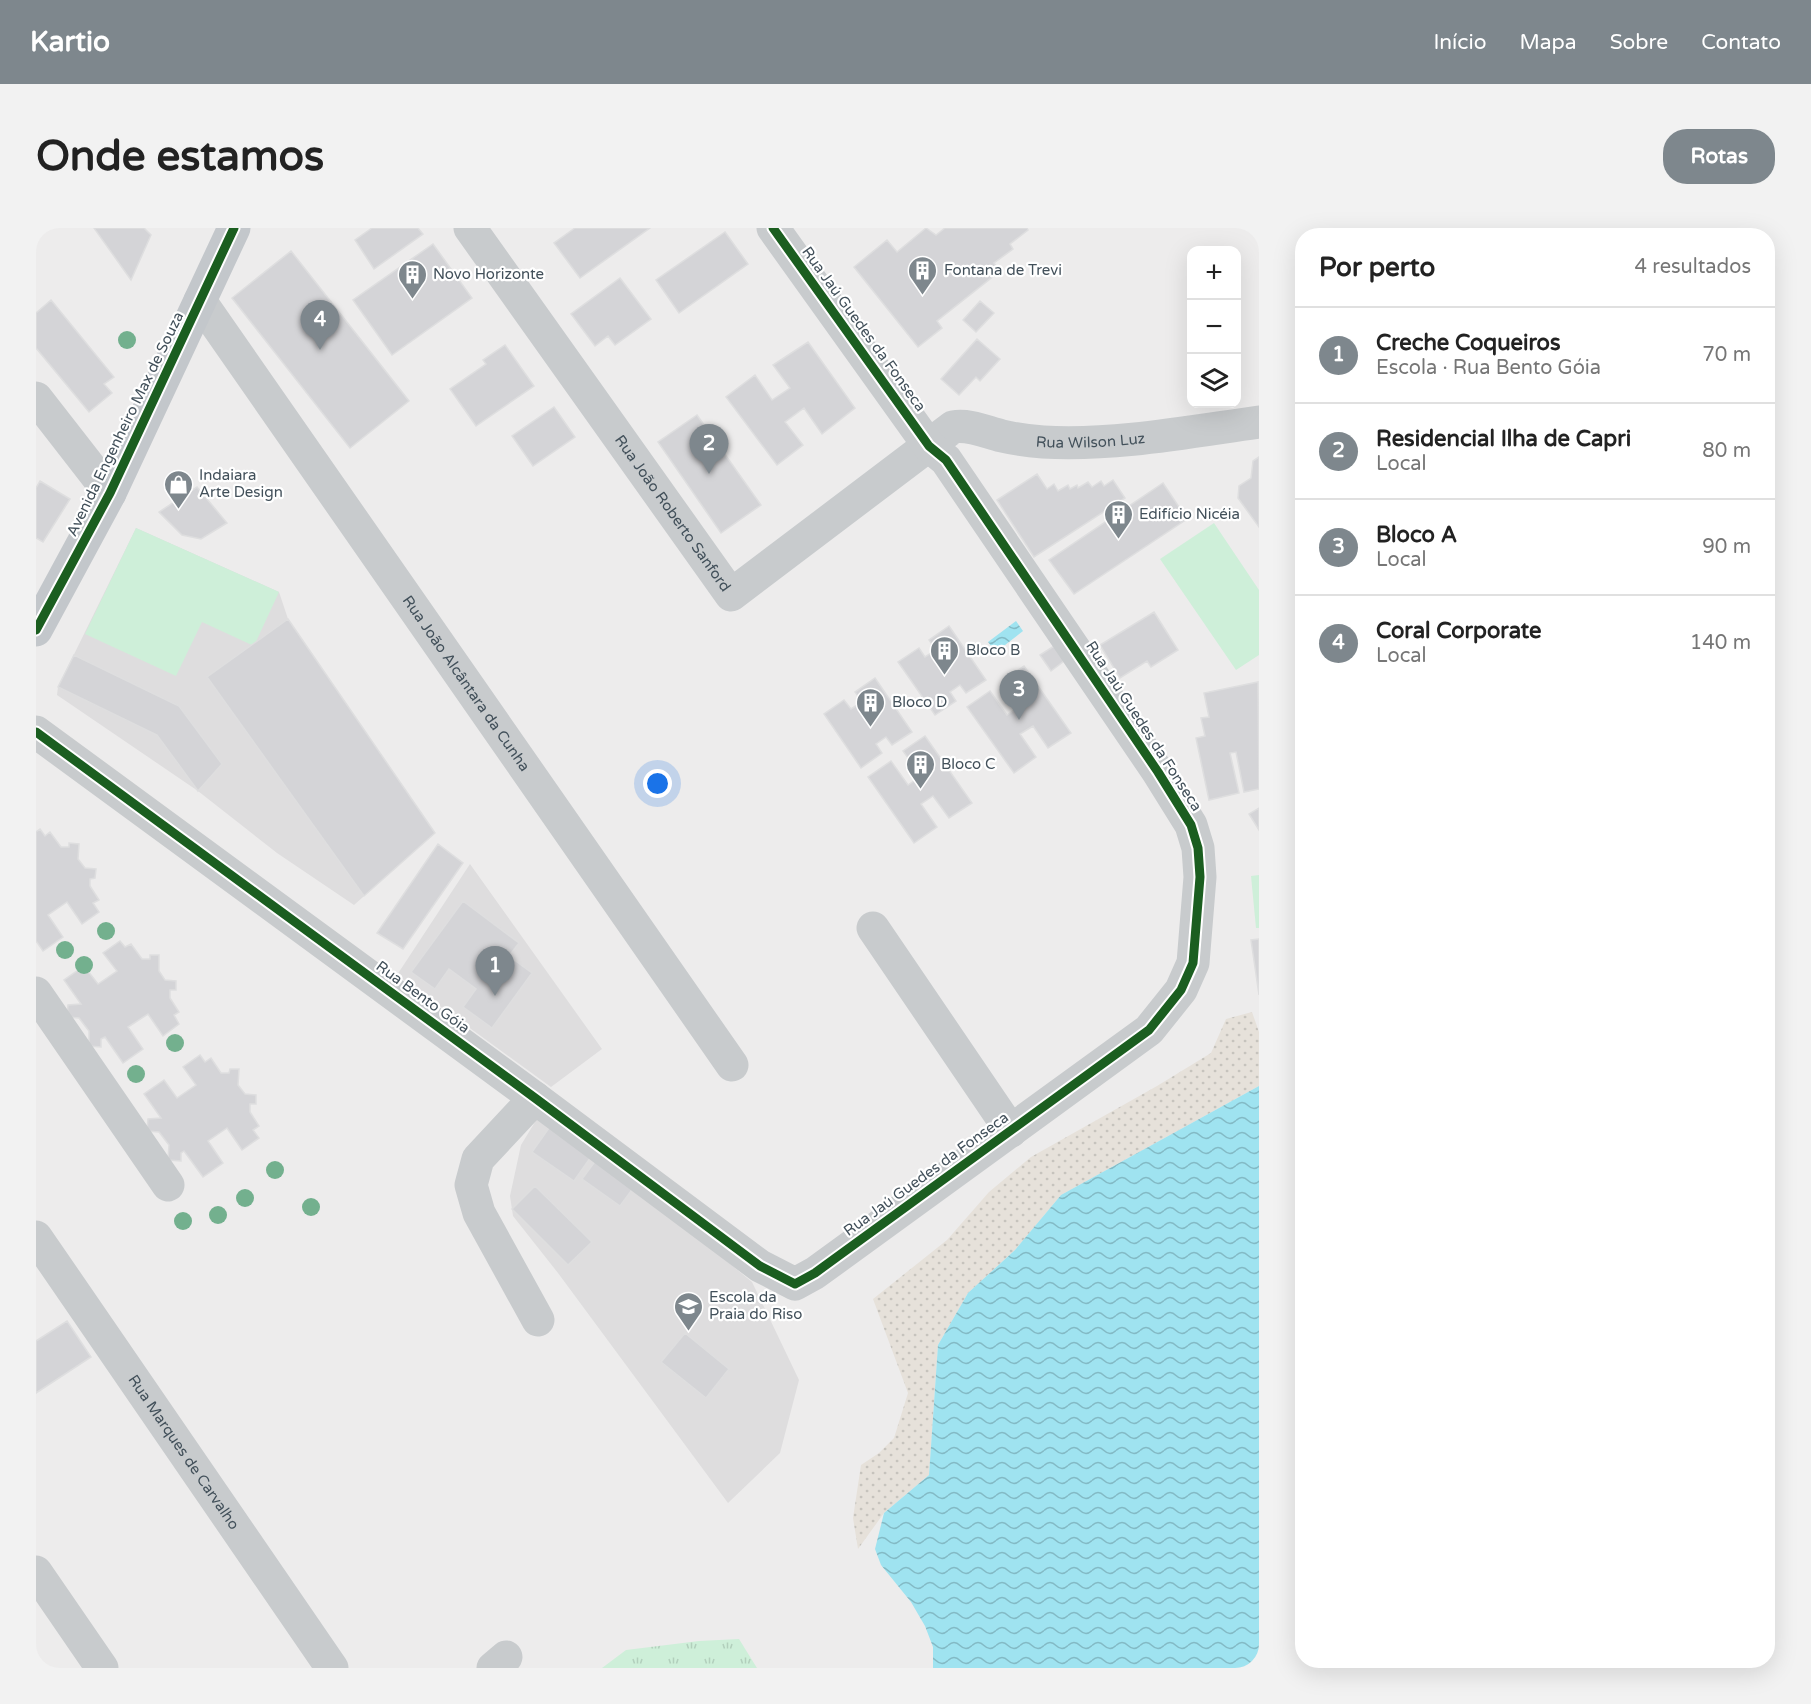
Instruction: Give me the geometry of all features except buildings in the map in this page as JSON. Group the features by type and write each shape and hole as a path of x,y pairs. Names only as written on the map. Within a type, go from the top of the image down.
{"main road":[{"name":"Avenida Engenheiro Max de Souza","path":"38,620 110,493 234,228"}],"street":[{"name":"Rua João Roberto Sanford","path":"470,228 731,595 929,446"},
{"name":"Rua Jaú Guedes da Fonseca","path":"773,228 929,446 946,460 1158,772 1191,825 1198,848 1200,877 1193,963 1181,990 1149,1030 816,1274 795,1284"},
{"name":"Rua João Alcântara da Cunha","path":"200,302 732,1065"},
{"path":"36,398 110,493"},
{"name":"Rua Wilson Luz","path":"929,446 952,427 962,425 1003,436 1041,442 1074,442 1130,440 1259,422"},
{"name":"Rua Bento Góia","path":"36,732 760,1266 795,1284"},
{"path":"873,928 1011,1131"},
{"path":"36,993 168,1185"},
{"path":"535,1098 478,1159 471,1185 479,1213 538,1320"},
{"name":"Rua Marques de Carvalho","path":"36,1237 332,1668"},
{"path":"36,1572 102,1668"}],"shaded area":[{"path":"136,528 279,592 288,619 435,833 354,905 277,853 198,791 57,695 58,687"},
{"path":"470,864 602,1049 551,1087 397,975"},
{"name":"Escola da Praia do Riso","path":"543,1109 752,1282 799,1380 780,1453 728,1503 558,1273 513,1216 510,1196 521,1145"}],"green space":[{"path":"1214,523 1259,590 1259,655 1236,670 1160,559"},
{"path":"136,528 279,592 254,646 202,622 176,676 85,634"},
{"path":"1259,875 1259,928 1256,928 1251,876"},
{"path":"739,1639 757,1668 602,1668 626,1650 699,1641"}],"sand":[{"path":"1252,1012 1259,1032 1259,1086 1061,1195 1015,1250 968,1293 938,1345 929,1475 884,1513 858,1549 853,1518 861,1465 879,1453 894,1438 908,1393 873,1299 947,1240 989,1192 1031,1157 1211,1053 1226,1019"}],"water":[{"path":"1016,621 1023,631 996,652 988,642"},
{"path":"1259,1086 1259,1668 933,1668 933,1647 925,1626 911,1602 881,1565 875,1549 884,1513 929,1475 938,1345 968,1293 1015,1250 1061,1195"}],"cycle path":[{"path":"36,630 110,493 234,228"},
{"path":"36,732 760,1266 795,1284 815,1273 1149,1030 1181,990 1193,963 1200,877 1198,848 1191,825 1158,772 946,460 929,446 773,228"}],"place":[{"name":"Fontana de Trevi","path":"923,296"},
{"name":"Novo Horizonte","path":"412,300"},
{"name":"Coral Corporate","path":"320,350"},
{"name":"Residencial Ilha de Capri","path":"709,474"},
{"name":"Indaiara Arte Design","path":"178,510"},
{"name":"Edifício Nicéia","path":"1118,540"},
{"name":"Bloco B","path":"945,676"},
{"name":"Bloco A","path":"1019,720"},
{"name":"Bloco D","path":"871,728"},
{"name":"Bloco C","path":"920,790"},
{"name":"Creche Coqueiros","path":"495,996"},
{"name":"Escola da Praia do Riso","path":"688,1332"}]}
